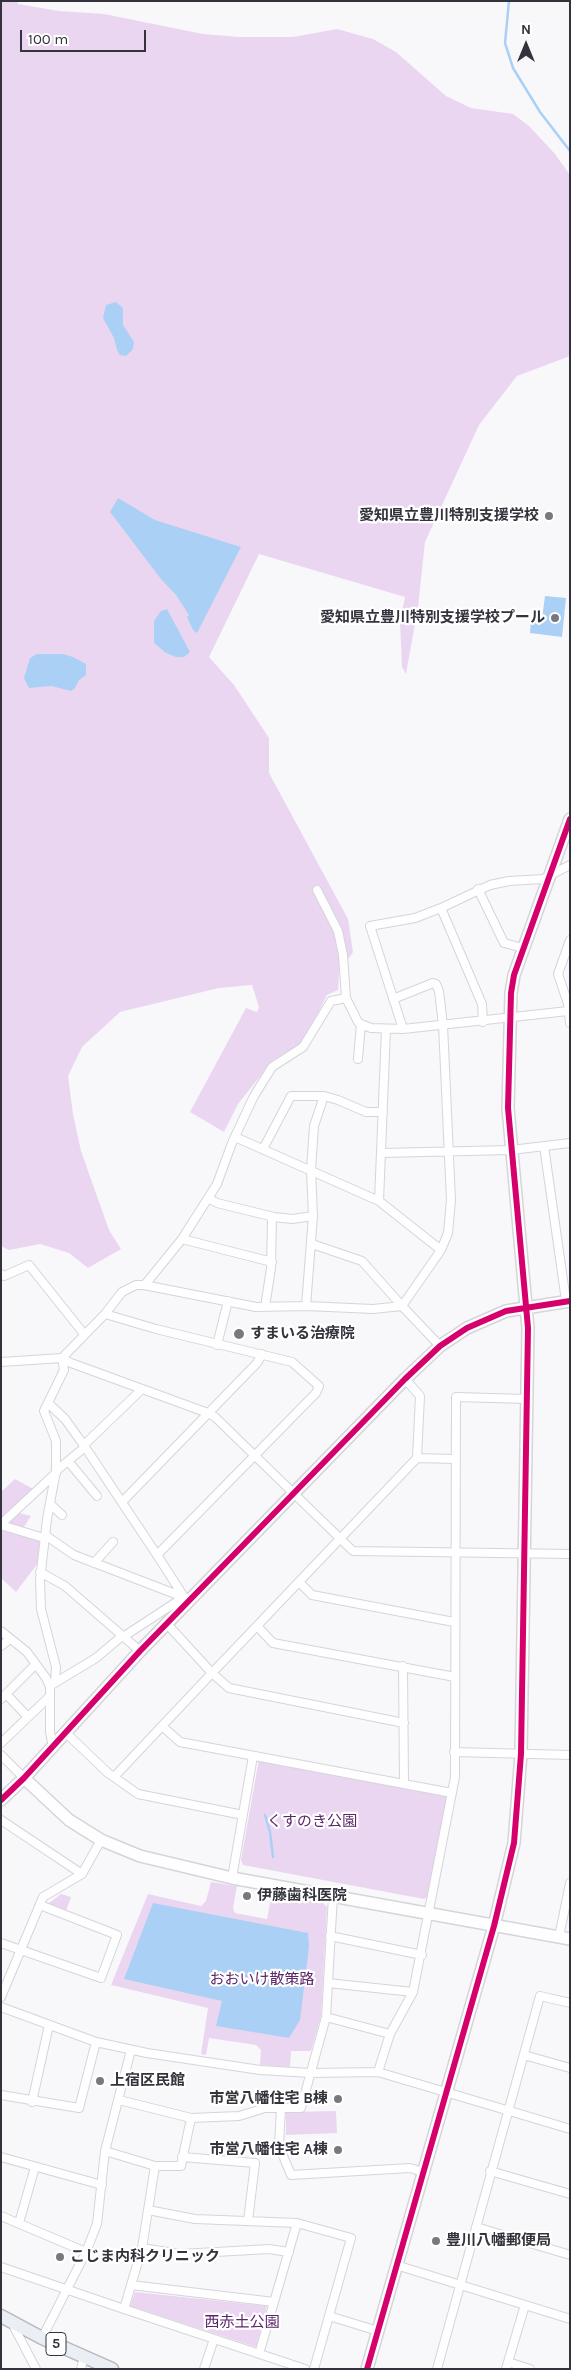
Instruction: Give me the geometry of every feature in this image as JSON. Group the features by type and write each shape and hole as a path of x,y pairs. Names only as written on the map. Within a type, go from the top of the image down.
{"main road":[{"name":"5","path":"6,2318 82,2363 112,2369"}],"street":[{"path":"367,2369 494,1926 514,1843 521,1754 527,1307 510,1150 508,1108 509,1019 514,974 570,819"},
{"path":"403,1029 370,926 415,918 478,890 509,881 542,879 570,866"},
{"path":"317,890 338,931 343,955 346,998 360,1024 371,1028 403,1029 483,1022 568,1011"},
{"path":"478,890 504,943 523,948"},
{"path":"441,908 482,1004 483,1022"},
{"path":"570,940 558,974 568,1004 570,1023"},
{"path":"62,1358 105,1314 122,1292 136,1285 228,1301 256,1308 306,1306 351,1310 396,1308 402,1306 441,1250 448,1233 450,1220 449,1151 443,1025 436,984 427,985 393,999"},
{"path":"144,1285 182,1240 217,1184 235,1137 254,1096 272,1067 304,1048 331,1001 346,998"},
{"path":"358,1059 360,1024"},
{"path":"379,1201 386,1029"},
{"path":"263,1149 291,1096 324,1096 366,1112 383,1112"},
{"path":"306,1306 312,1244 311,1170 314,1126 324,1096"},
{"path":"235,1137 379,1201 441,1250"},
{"path":"381,1153 510,1150 570,1143"},
{"path":"1,1800 24,1778 167,1624 188,1598 440,1346 467,1328 506,1311 568,1301 544,1146"},
{"path":"208,1198 217,1203 272,1216 292,1219 313,1216"},
{"path":"265,1308 272,1262 272,1216"},
{"path":"182,1240 272,1262"},
{"path":"312,1244 362,1261 440,1346"},
{"path":"2,1276 29,1265 84,1334"},
{"path":"217,1345 228,1301"},
{"path":"105,1314 217,1345 292,1362 319,1386 316,1393 157,1556"},
{"path":"122,1502 257,1363 262,1354"},
{"path":"53,1747 49,1697 56,1667 41,1609 40,1572 56,1472 56,1441 44,1411 64,1370 62,1358"},
{"path":"1,1362 62,1358 71,1363 208,1413 215,1417 354,1551 570,1554"},
{"path":"114,1777 417,1458 420,1396 405,1379"},
{"path":"1,1524 85,1446 142,1389"},
{"path":"378,2072 390,2034 413,1992 422,1955 455,1777 454,1459 456,1397 527,1399"},
{"path":"48,1403 65,1419 85,1446 157,1556 188,1598"},
{"path":"417,1458 454,1459"},
{"path":"68,1461 97,1496"},
{"path":"50,1504 62,1514"},
{"path":"1,1524 45,1537 74,1555 94,1564 188,1598"},
{"path":"94,1564 113,1542"},
{"path":"40,1572 65,1586 140,1651"},
{"path":"299,1582 312,1595 454,1622"},
{"path":"52,1684 96,1658 122,1636 188,1598"},
{"path":"167,1624 229,1688 404,1723"},
{"path":"257,1626 273,1643 455,1677"},
{"path":"1,1631 27,1652 52,1684"},
{"path":"1,1646 10,1639"},
{"path":"28,1717 4,1697 36,1665"},
{"path":"403,1666 404,1783"},
{"path":"1,1744 49,1697"},
{"path":"162,1726 180,1742 452,1793"},
{"path":"65,1732 114,1777 138,1794 243,1814"},
{"path":"454,1752 570,1755"},
{"path":"1,1755 69,1820 101,1840 166,1864 232,1878 564,1938 570,1884"},
{"path":"232,1878 253,1756"},
{"path":"1,1820 82,1874"},
{"path":"1,1997 43,1897 82,1874 101,1840"},
{"path":"119,2100 191,2118 239,2116 265,2108 301,2108 326,2017 333,1896"},
{"path":"1,1943 101,1978 117,1934 40,1904"},
{"path":"330,1936 422,1955"},
{"path":"328,1983 413,1992"},
{"path":"437,2369 490,2171 540,1996 570,2003"},
{"path":"1,2007 96,2042 131,2050 260,2070 310,2073 378,2072 570,2129"},
{"path":"326,2017 390,2034"},
{"path":"32,2102 49,2025"},
{"path":"1,2096 79,2108 96,2042"},
{"path":"42,2338 86,2252 97,2224 105,2151 131,2050"},
{"path":"524,2055 570,2068"},
{"path":"280,2108 279,2146 291,2175 410,2168 423,2172"},
{"path":"105,2151 155,2166 181,2166 191,2118"},
{"path":"1,2157 102,2185"},
{"path":"182,2157 255,2163 248,2221"},
{"path":"19,2223 35,2166"},
{"path":"124,2309 142,2248 155,2166"},
{"path":"490,2171 570,2194"},
{"path":"148,2210 195,2219 297,2223 351,2238 314,2369"},
{"path":"1,2216 86,2252"},
{"path":"259,2354 297,2223"},
{"path":"476,2227 570,2255"},
{"path":"142,2248 180,2254 269,2249 289,2252"},
{"path":"396,2266 570,2319"},
{"path":"1,2267 305,2369"},
{"path":"131,2285 274,2302"},
{"path":"525,2305 507,2365 530,2369"},
{"path":"329,2316 378,2331"},
{"path":"6,2318 36,2369"},
{"path":"204,2369 214,2339"}],"green space":[{"path":"1,1 17,1 18,4 59,11 104,14 203,34 239,37 293,37 337,29 373,39 396,52 446,96 471,108 513,114 529,126 555,154 570,175 570,356 517,376 479,425 425,542 418,607 406,674 402,667 400,621 405,597 259,554 209,657 234,685 269,738 269,773 348,919 353,952 339,973 338,990 327,995 303,1043 273,1060 238,1104 224,1132 190,1112 246,1008 257,1012 259,1007 252,985 219,988 120,1012 82,1047 68,1076 73,1114 81,1151 109,1230 121,1249 88,1268 69,1253 40,1244 9,1250 1,1246"},
{"path":"15,1479 35,1490 1,1521 1,1492"},
{"path":"16,1512 31,1516 22,1530 2,1524"},
{"path":"1,1528 40,1540 38,1563 16,1592 1,1578"},
{"name":"くすのき公園","path":"259,1759 447,1793 449,1797 429,1896 424,1899 243,1865 241,1860"},
{"name":"おおいけ散策路","path":"211,1882 237,1886 233,1908 235,1913 267,1919 272,1893 323,1903 327,1907 321,2016 311,2051 291,2051 290,2067 260,2065 261,2050 256,2045 209,2038 206,2055 201,2054 208,2008 111,1985 148,1894 201,1906 206,1901"},
{"path":"61,1894 71,1897 66,1911 48,1904"},
{"path":"336,2111 337,2133 286,2135 286,2112"},
{"name":"西赤土公園","path":"135,2292 267,2306 256,2347 130,2306"}],"water":[{"path":"116,302 123,308 123,325 134,342 133,349 126,356 120,355 114,338 103,318 106,305"},
{"path":"118,498 155,520 241,547 197,633 193,630 187,617 189,615 176,595 161,579 110,512"},
{"path":"545,596 566,598 562,637 530,633 531,619 542,619"},
{"path":"167,609 190,652 184,657 176,657 166,653 154,643 154,621 161,611"},
{"path":"37,654 63,654 73,657 86,664 86,675 79,680 71,691 51,686 29,688 24,678 30,658"},
{"name":"おおいけ散策路","path":"153,1903 308,1933 309,1947 300,2020 289,2038 216,2026 222,2001 124,1979"}],"waterway":[{"path":"509,1 505,43 513,68 540,112 570,151"},
{"path":"265,1815 270,1832 273,1857"}],"cycle path":[{"path":"367,2369 494,1926 514,1843 521,1754 528,1328 508,1108 511,993 514,975 570,819"},
{"path":"1,1800 24,1778 140,1651 405,1379 440,1346 467,1328 506,1311 570,1301"}],"place":[{"name":"愛知県立豊川特別支援学校","path":"549,516"},
{"name":"愛知県立豊川特別支援学校プール","path":"555,618"},
{"name":"すまいる治療院","path":"239,1334"},
{"name":"伊藤歯科医院","path":"247,1896"},
{"name":"上宿区民館","path":"100,2081"},
{"name":"市営八幡住宅 B棟","path":"338,2099"},
{"name":"市営八幡住宅 A棟","path":"338,2150"},
{"name":"豊川八幡郵便局","path":"436,2241"},
{"name":"こじま内科クリニック","path":"60,2257"}]}
